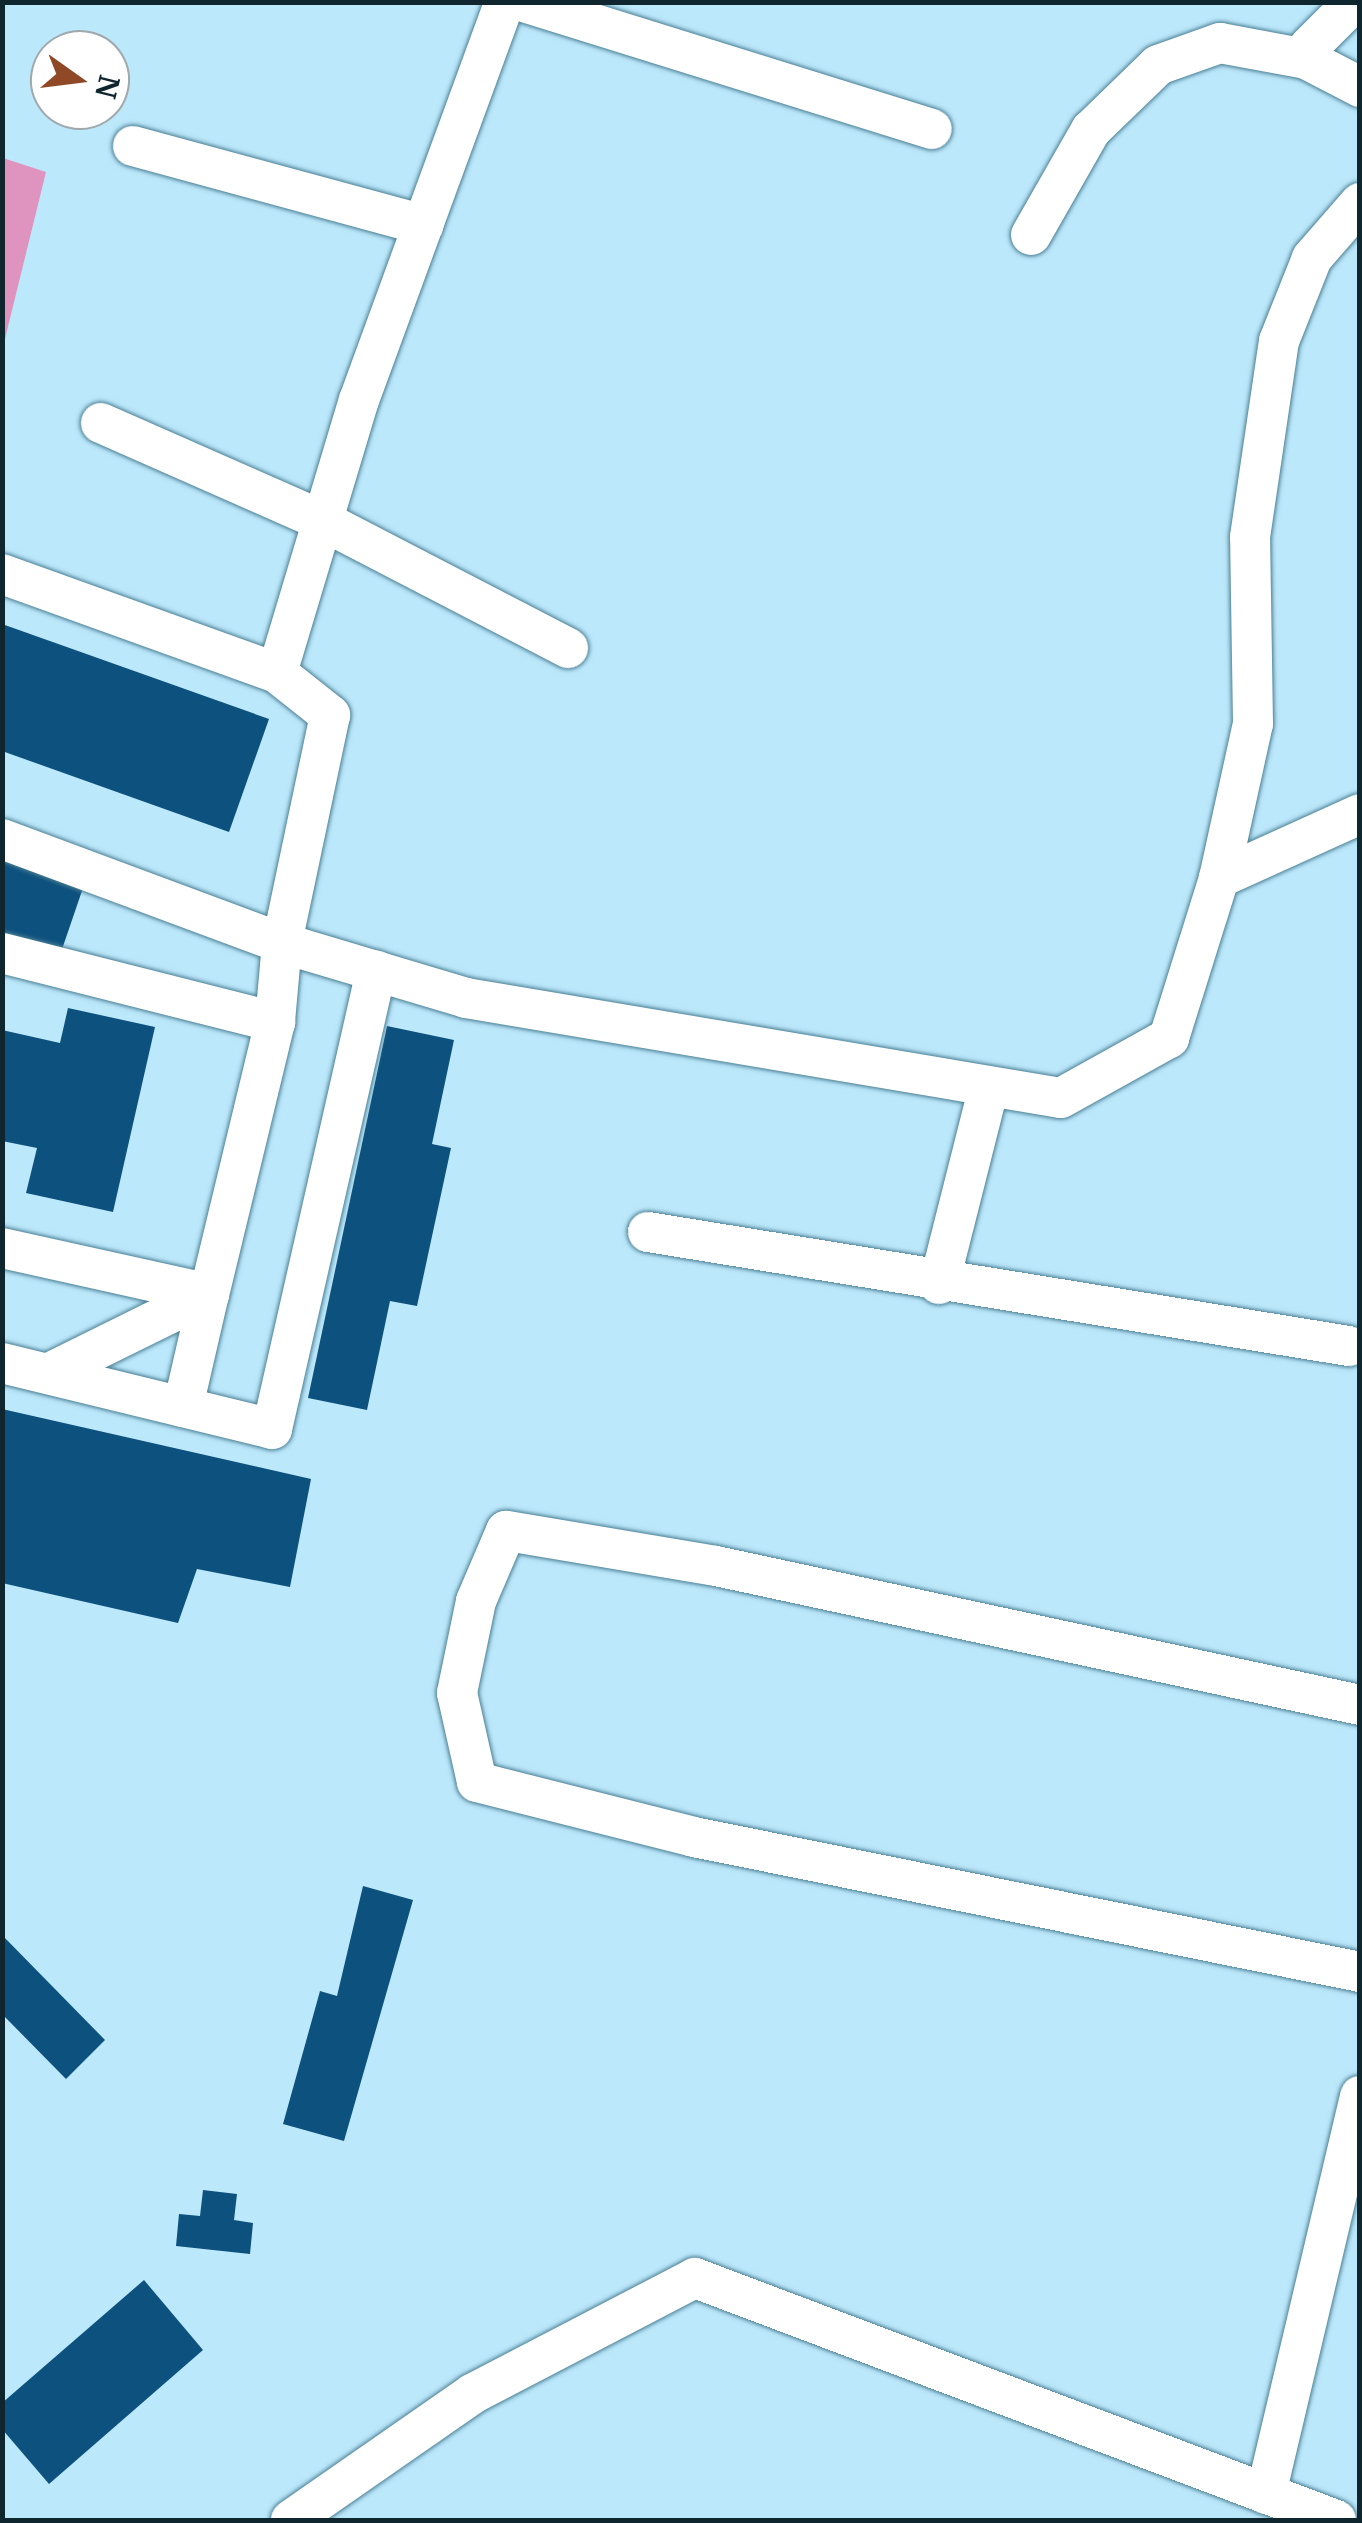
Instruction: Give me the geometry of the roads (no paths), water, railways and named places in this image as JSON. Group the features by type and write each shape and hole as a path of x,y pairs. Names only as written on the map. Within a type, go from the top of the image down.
{"street":[{"path":"278,673 323,520 423,224 505,2"},
{"path":"524,2 932,129"},
{"path":"1306,59 1309,47 1354,2"},
{"path":"1031,236 1091,130 1158,65 1220,42 1306,59 1360,87"},
{"path":"132,146 423,224"},
{"path":"2,839 282,943 508,1007 1062,1098 1169,1038 1219,878 1253,724 1250,537 1279,341 1312,258 1360,203"},
{"path":"102,423 323,520 568,648"},
{"path":"2,574 278,673 330,714 282,943 275,1022 183,1407"},
{"path":"1219,878 1360,814"},
{"path":"2,953 275,1022"},
{"path":"2,1363 272,1429 376,971"},
{"path":"939,1284 989,1087"},
{"path":"648,1232 939,1284 1349,1346"},
{"path":"2,1248 209,1294"},
{"path":"49,1373 209,1294"},
{"path":"1360,1705 716,1566 506,1531 476,1601 457,1693 477,1782 694,1837 1360,1972"},
{"path":"1266,2494 1360,2096"},
{"path":"291,2520 472,2394 694,2278 1336,2520"}]}
